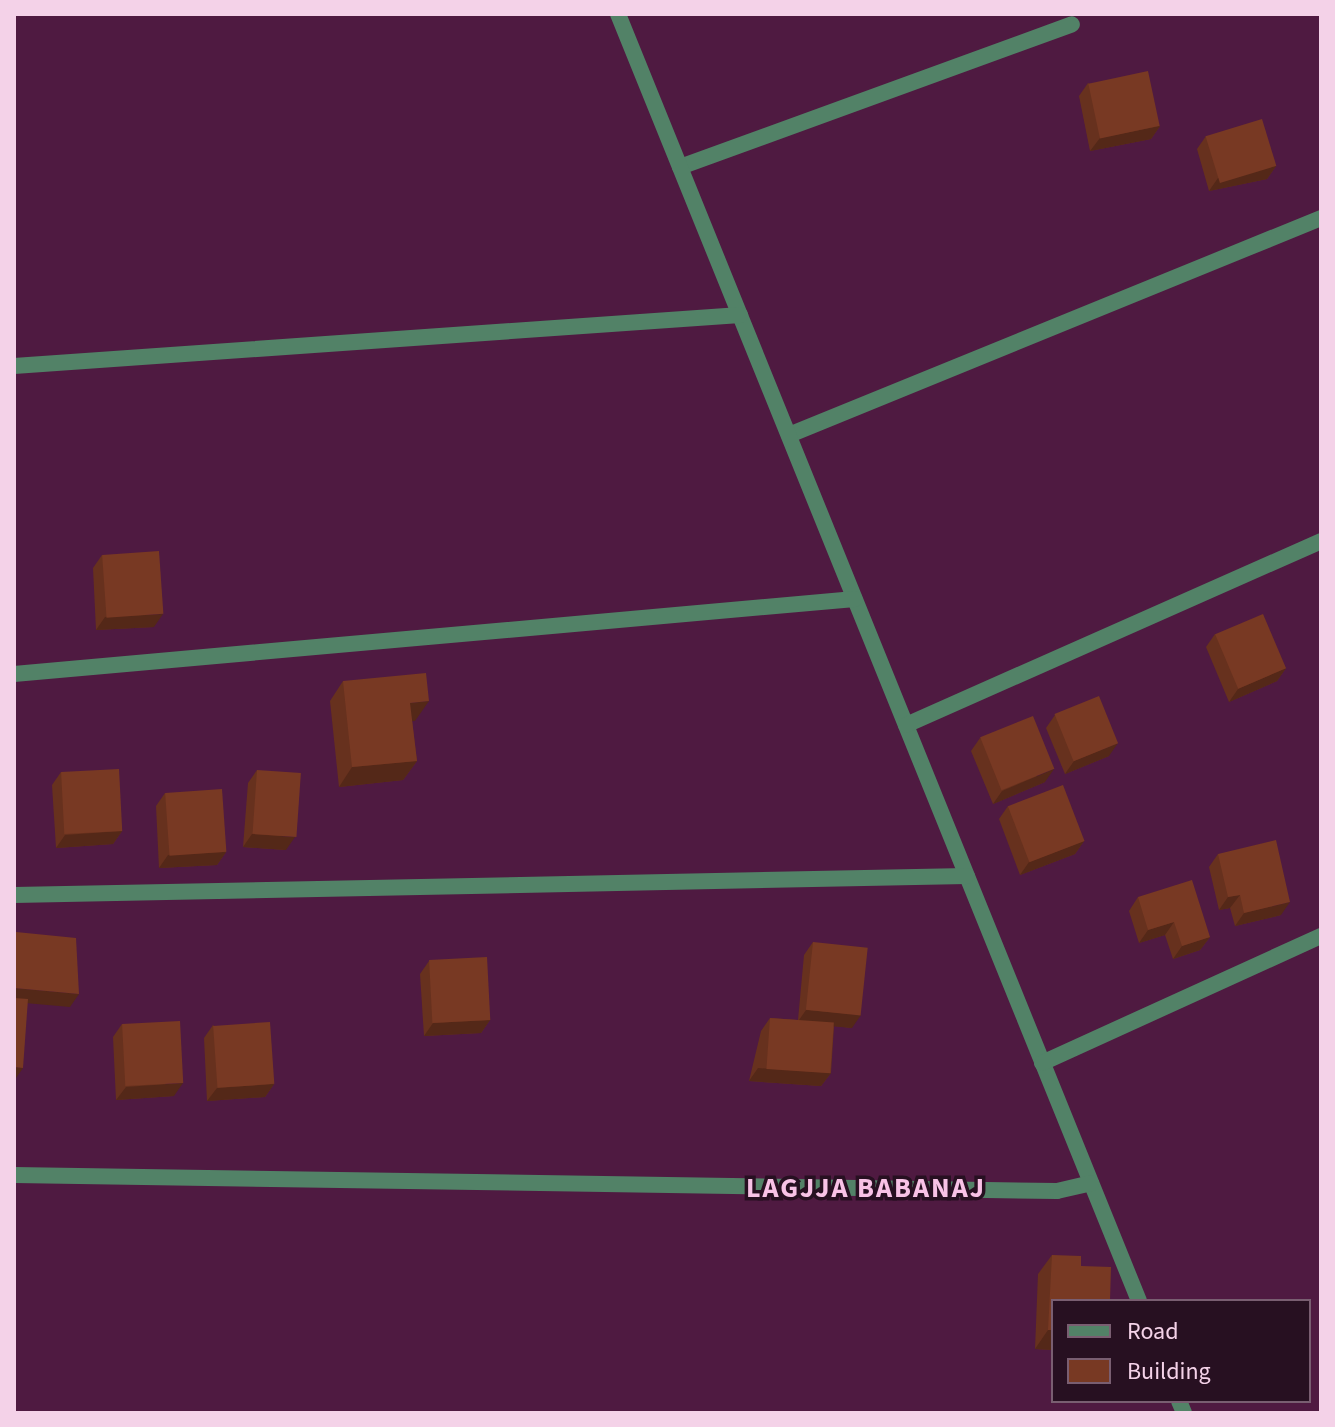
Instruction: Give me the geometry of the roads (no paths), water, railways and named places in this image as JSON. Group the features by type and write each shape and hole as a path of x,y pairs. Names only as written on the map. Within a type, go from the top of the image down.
{"street":[{"path":"618,14 1138,1299"},
{"path":"680,167 1072,24"},
{"path":"789,435 1321,218"},
{"path":"14,366 740,315"},
{"path":"906,725 1321,541"},
{"path":"14,674 855,599"},
{"path":"14,895 967,876"},
{"path":"1042,1063 1321,936"},
{"path":"14,1175 1057,1191 1091,1183"}],"district":[{"name":"LAGJJA BABANAJ","path":"866,1188"}]}
